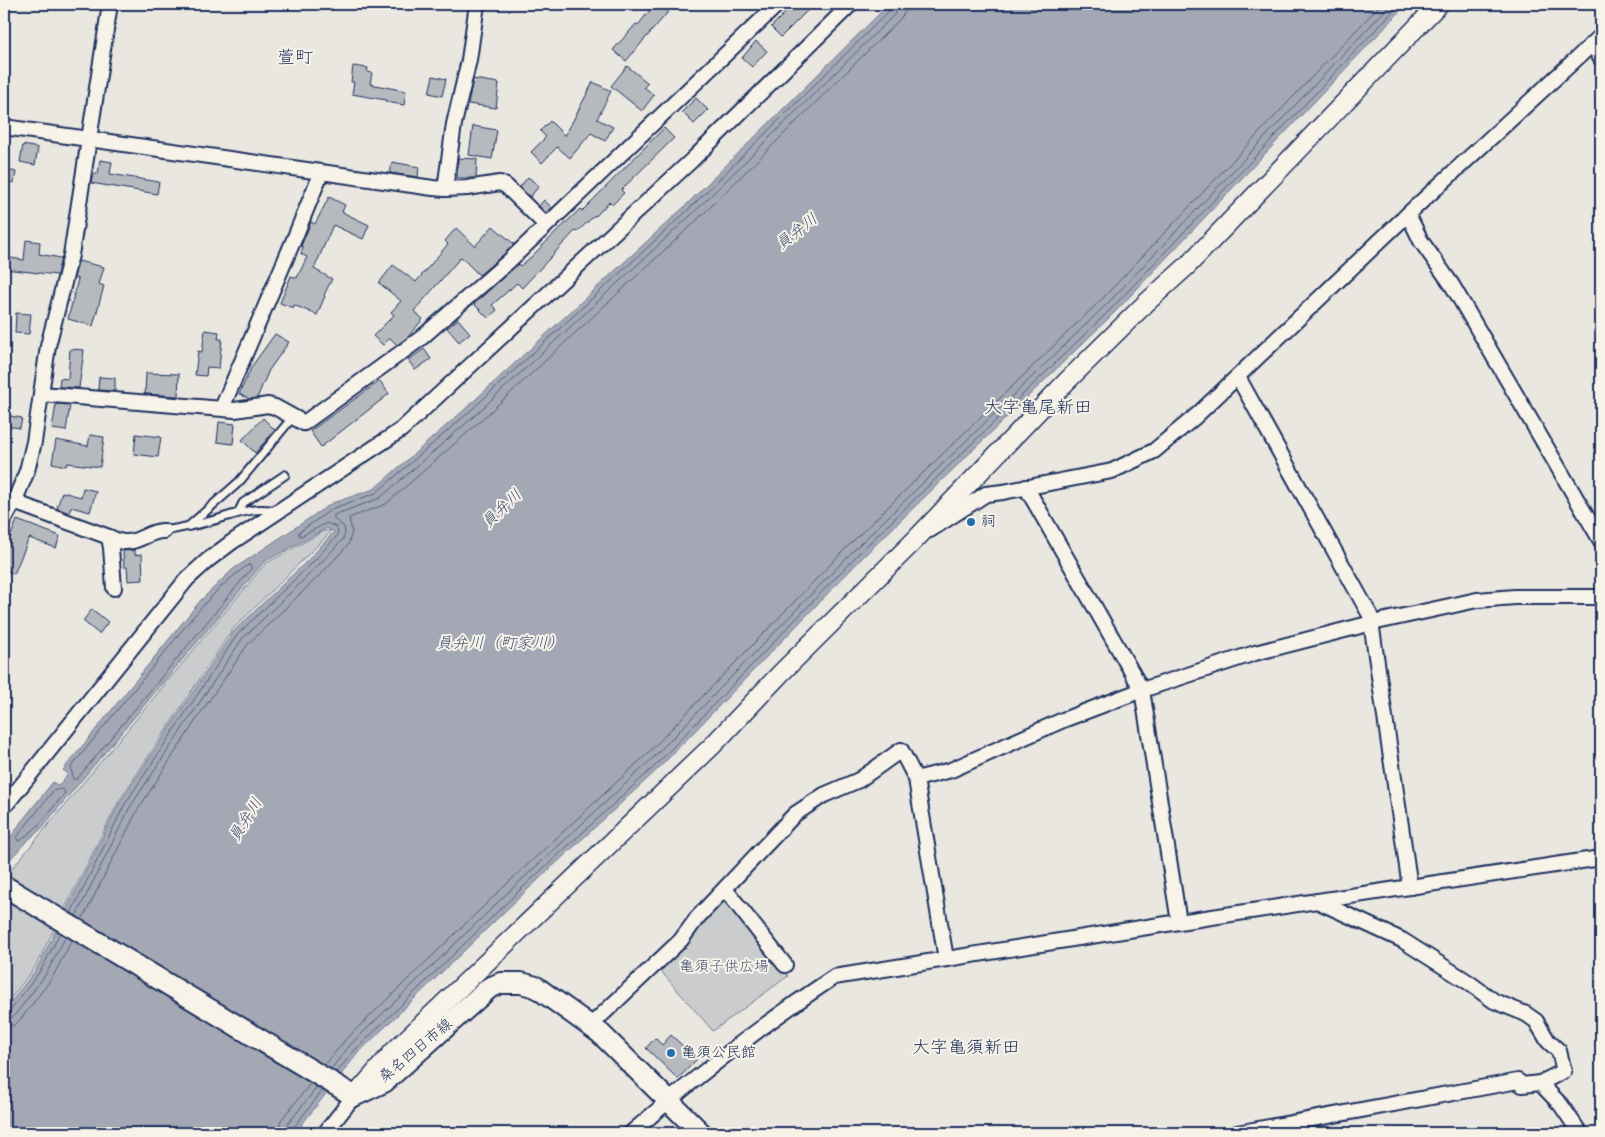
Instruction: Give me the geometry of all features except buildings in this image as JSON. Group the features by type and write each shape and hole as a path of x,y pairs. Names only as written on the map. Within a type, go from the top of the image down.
{"main road":[{"path":"4,886 346,1091"},
{"name":"桑名四日市線","path":"346,1091 384,1082 490,988 501,983 520,983 536,987 591,1025 701,1133"}],"street":[{"path":"5,515 15,500 27,471 34,442 48,346 70,263 110,4"},
{"path":"445,189 454,124 469,60 476,4"},
{"path":"41,394 235,410 268,405 304,424 420,339 510,260 778,4"},
{"path":"4,807 188,579 208,560 278,511 401,430 692,160 851,4"},
{"path":"325,1133 346,1091 394,1051 712,746 788,666 913,542 1066,382 1146,303 1187,266 1439,4"},
{"path":"913,542 986,494 1112,471 1154,451 1196,416 1408,214 1597,40"},
{"path":"1597,40 1601,59"},
{"path":"4,127 433,188 467,188 500,183 526,204 546,225"},
{"path":"222,408 321,173"},
{"path":"1408,214 1421,241 1452,285 1601,541"},
{"path":"1238,377 1365,606 1372,623 1410,887"},
{"path":"1026,487 1142,690 1179,922"},
{"path":"15,500 124,542 141,539 158,530 164,531"},
{"path":"109,537 114,588"},
{"path":"916,779 951,770 1063,720 1142,690 1255,653 1372,623 1478,600 1601,597"},
{"path":"591,1025 681,940 698,918 795,814 824,795 859,780 901,750 916,779 946,959"},
{"path":"631,1133 669,1100 798,1001 834,977 1601,858"},
{"path":"725,889 785,965"},
{"path":"1237,1133 1518,1081 1522,1085 1540,1083 1564,1070 1559,1051 1548,1041 1536,1021 1526,1014 1494,1001 1402,940 1317,901"},
{"path":"1540,1083 1560,1105 1580,1133"}],"lane":[{"path":"189,526 239,482 292,418"},
{"path":"238,513 243,502 286,475"},
{"path":"164,531 238,513 269,509 278,511"}],"green space":[{"path":"331,530 232,630 119,801 35,967 4,1007 4,878 265,564 324,531"},
{"name":"亀須子供広場","path":"719,901 729,902 788,976 713,1031 658,968"}],"water":[{"name":"員弁川（町家川）","path":"889,4 1407,4 1117,310 864,556 658,769 525,892 358,1053 295,1133 4,1133 4,1011 37,968 120,802 233,632 308,560 334,532 327,528 264,562 40,830 4,866 4,848 21,822 53,782 58,786 68,774 63,770 200,601 232,570 332,503 374,489 464,410 683,208"}],"place":[{"name":"祠","path":"971,522"},
{"name":"亀須公民館","path":"671,1053"}],"district":[{"name":"萱町","path":"295,58"},
{"name":"大字亀尾新田","path":"1038,408"},
{"name":"大字亀須新田","path":"966,1048"}],"water label":[{"name":"員弁川","path":"797,232"},
{"name":"員弁川","path":"502,509"},
{"name":"員弁川","path":"246,820"}]}
